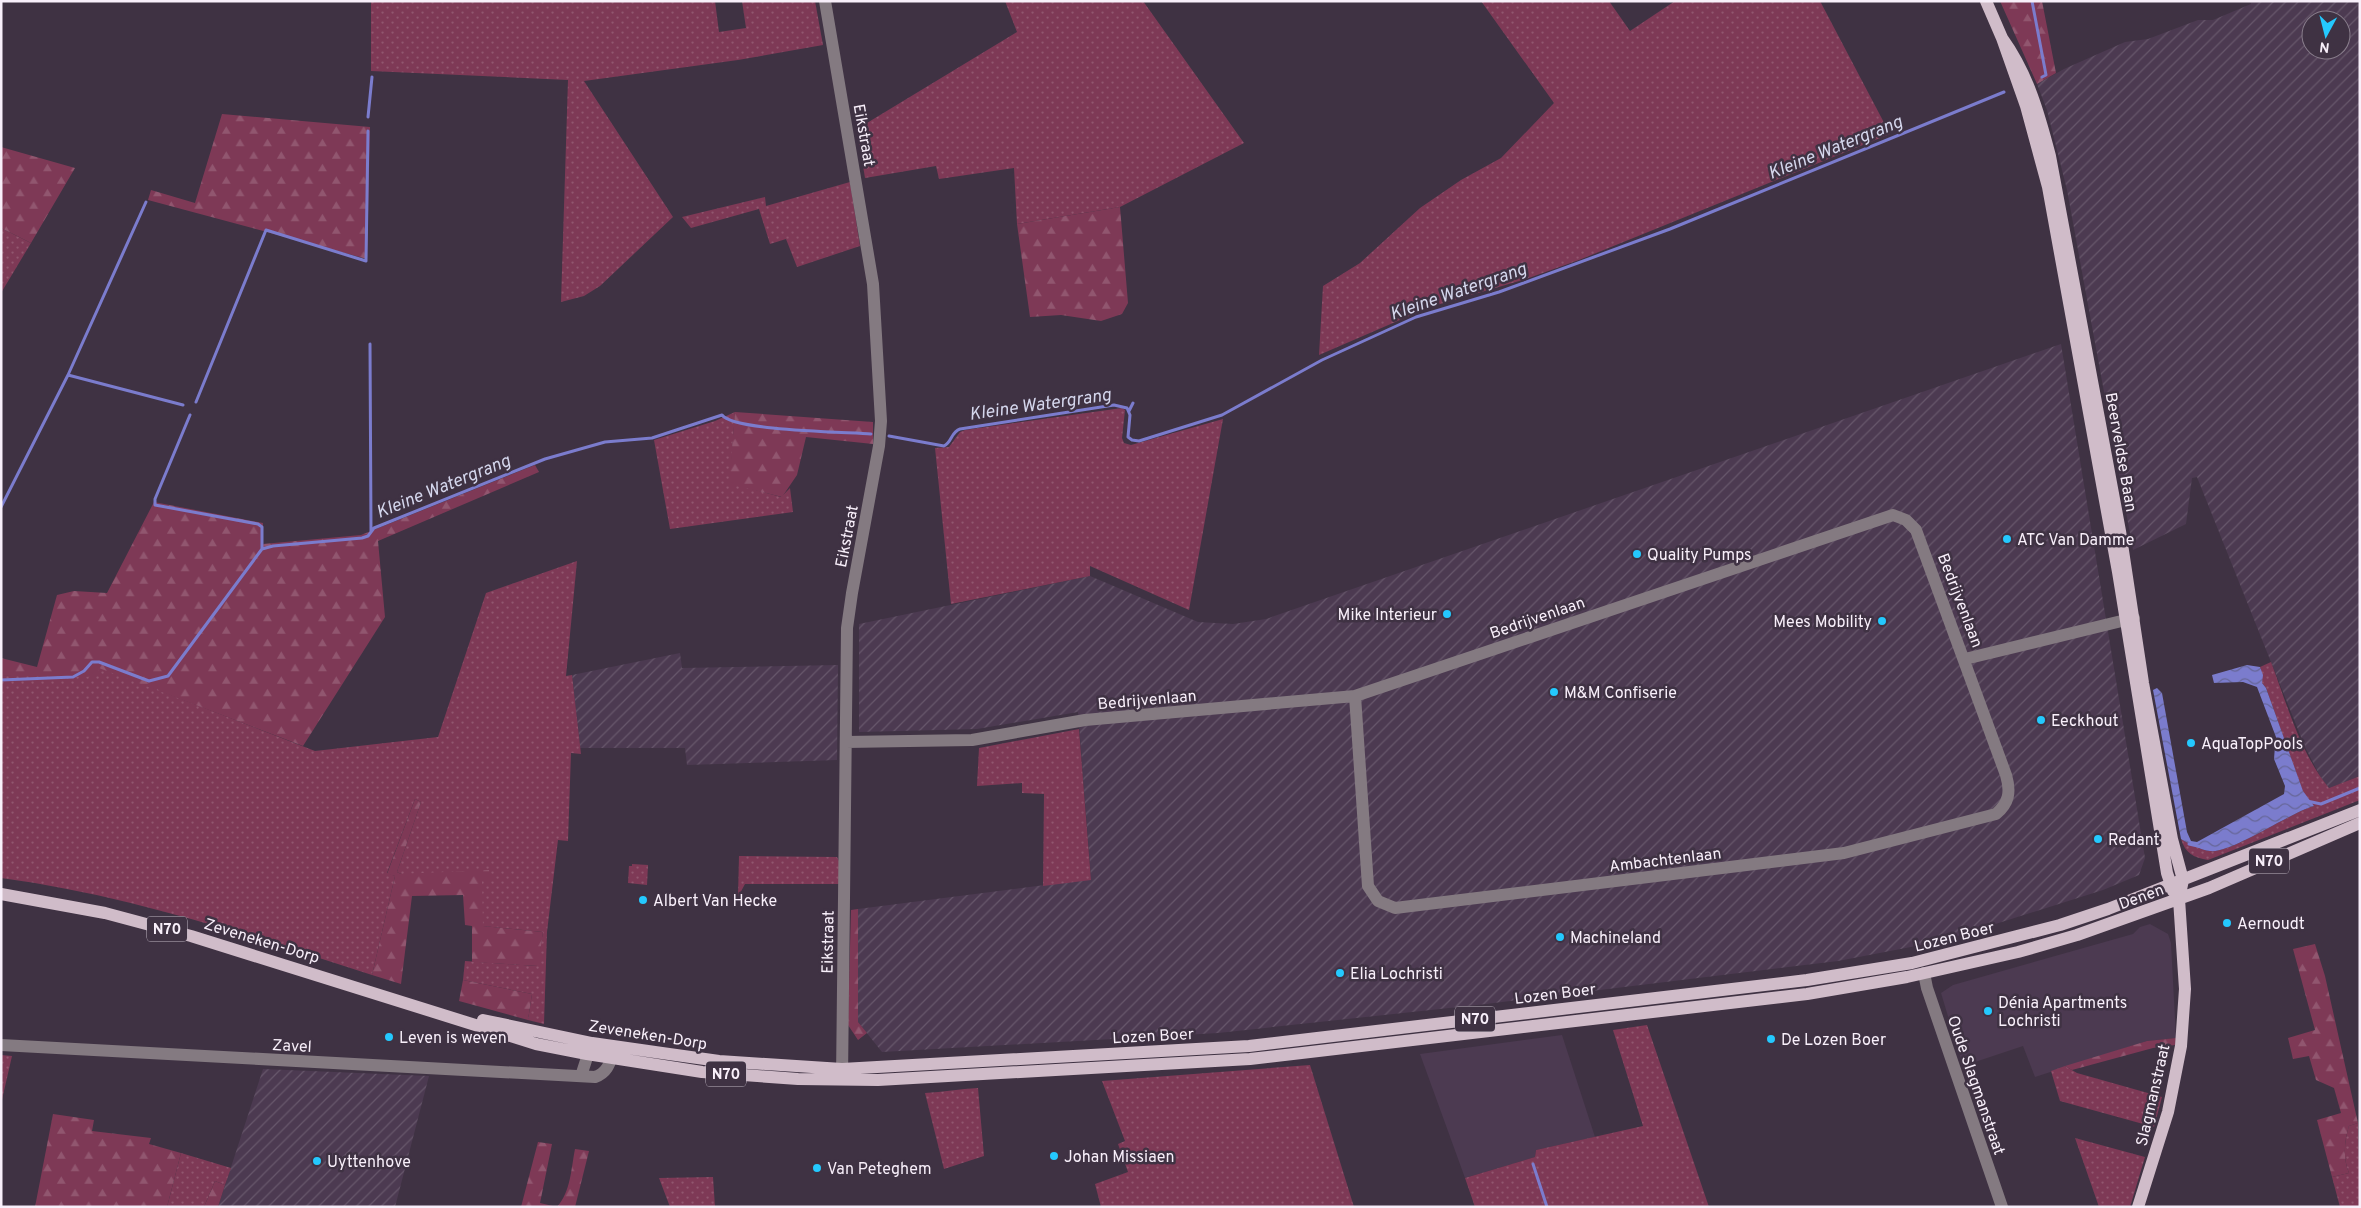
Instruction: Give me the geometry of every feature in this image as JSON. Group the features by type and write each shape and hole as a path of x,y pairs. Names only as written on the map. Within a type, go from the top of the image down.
{"main road":[{"name":"Beerveldse Baan","path":"1986,1 2002,38 2030,120 2046,178 2129,619 2172,839 2183,880"},
{"name":"Beerveldse Baan","path":"2129,619 2169,885"},
{"name":"Denen","path":"2169,885 2360,810"},
{"name":"Denen","path":"1924,973 2018,952 2077,935 2179,899 2360,823"},
{"name":"Slagmanstraat","path":"2138,1207 2171,1099 2183,1031 2185,988 2179,899 2183,880"},
{"path":"2169,885 2179,899"},
{"name":"Lozen Boer","path":"842,1075 1249,1046 1807,980 1912,963 1989,944 2098,912 2169,885"},
{"name":"Zeveneken-Dorp","path":"1,894 105,913 191,936 451,1017 472,1018 590,1048 613,1052 719,1061 842,1075"},
{"name":"Lozen Boer","path":"842,1075 1250,1059 1807,994 1924,973"}],"street":[{"name":"Eikstraat","path":"825,1 873,284 881,421 879,446 847,628 842,1075"},
{"name":"Bedrijvenlaan","path":"846,742 972,740 1084,720 1355,696 1893,515 1906,520 1916,530 1965,660 2129,619"},
{"name":"Ambachtenlaan","path":"1355,696 1368,886 1378,901 1395,908 1844,853 1996,814 2004,807 2009,796 2009,786 1965,660"},
{"name":"Oude Slagmanstraat","path":"1924,973 1927,988 2002,1207"},
{"name":"Zavel","path":"1,1045 595,1077 603,1074 608,1069 613,1052"},
{"path":"581,1076 590,1048"}],"shaded area":[{"path":"2250,1 2357,1 2360,8 2360,776 2329,788 2321,778 2305,747 2197,477 2192,478 2186,524 2133,550 2067,190 2047,110 2037,84 2064,69 2125,42 2148,39 2198,20 2213,20 2251,4"},
{"path":"2061,344 2145,858 2139,875 2103,890 1942,941 1838,961 1486,1004 1218,1033 882,1052 858,1022 858,909 1091,879 1078,712 977,729 859,732 859,624 1090,576 1198,622 1233,624 1266,619"},
{"path":"680,653 682,668 838,665 837,760 687,765 685,748 580,748 572,675"},
{"path":"2150,924 2168,934 2171,943 2176,1038 2147,1041 2035,1077 2023,1046 1963,1066 1941,993 1953,985 2133,934 2140,927"},
{"path":"1562,1035 1595,1137 1536,1150 1535,1157 1465,1178 1420,1054"},
{"path":"263,1069 429,1076 395,1207 218,1207"}],"green space":[{"path":"371,1 715,1 719,32 746,28 742,1 815,1 823,45 738,60 584,81 673,217 600,286 584,296 561,302 568,80 371,71"},
{"path":"1005,1 1143,1 1244,143 1120,207 1017,224 1014,168 939,179 936,166 865,178 857,129 1017,32"},
{"path":"1481,1 1609,1 1630,31 1675,1 1820,1 1890,134 1579,260 1526,279 1430,307 1319,355 1323,286 1360,263 1420,208 1461,180 1501,158 1554,103"},
{"path":"2000,1 2042,1 2056,73 2037,84"},
{"path":"222,114 370,127 367,259 148,200 151,190 195,203"},
{"path":"1,147 75,168 31,243 1,228"},
{"path":"850,182 860,246 797,267 786,239 770,244 759,209 691,228 682,217 765,197 766,206"},
{"path":"1120,207 1128,303 1122,314 1101,321 1061,315 1030,317 1017,224"},
{"path":"1,228 31,243 1,293"},
{"path":"1122,408 1125,410 1122,438 1124,443 1131,445 1223,419 1189,610 1090,566 1090,576 951,604 935,448 949,447 960,432 965,430"},
{"path":"735,412 730,483 781,497 790,488 793,512 670,529 654,440 715,421"},
{"path":"735,412 873,422 873,444 806,437 797,475 782,497 729,484"},
{"path":"535,465 539,472 378,541 385,617 303,746 99,668 96,677 1,676 1,658 37,667 57,595 74,591 107,593 154,502 263,523 263,544 361,535"},
{"path":"577,561 566,676 572,675 581,754 571,753 568,841 558,840 547,932 544,1024 528,1020 532,994 463,980 465,961 537,966 543,932 482,926 482,880 401,874 397,872 421,802 415,799 387,873 395,876 372,975 188,918 95,895 1,878 1,676 99,667 315,751 438,737 486,593"},
{"path":"2271,662 2295,728 2319,774 2329,788 2360,776 2360,800 2208,860 2198,858 2185,848 2181,839 2203,849 2210,851 2219,850 2245,840 2290,816 2314,806 2303,792 2266,688 2262,683 2260,667"},
{"path":"1079,729 1091,880 1043,886 1044,794 1022,793 1022,783 977,786 979,748"},
{"path":"415,799 421,802 397,872 401,874 489,870 490,880 482,880 483,926 543,932 538,966 472,962 472,926 465,925 463,895 412,896 401,984 372,975 395,876 387,874"},
{"path":"739,856 837,857 840,863 840,884 745,884 738,897"},
{"path":"632,864 648,865 647,885 628,883 629,866 632,866"},
{"path":"858,909 858,1022 867,1033 858,1040 848,1025 851,910"},
{"path":"2315,944 2325,976 2358,1123 2349,1126 2346,1138 2345,1156 2349,1173 2332,1177 2317,1120 2341,1113 2334,1088 2316,1080 2309,1056 2293,1059 2288,1038 2315,1030 2293,949"},
{"path":"463,980 532,994 528,1020 459,1001"},
{"path":"1647,1025 1709,1207 1475,1207 1465,1178 1535,1157 1536,1150 1643,1126 1613,1030"},
{"path":"2176,1038 2175,1045 2153,1048 2072,1070 2065,1066 2147,1041"},
{"path":"1,1055 12,1056 1,1104"},
{"path":"1310,1065 1354,1207 1101,1207 1095,1184 1128,1172 1118,1144 1125,1141 1102,1081"},
{"path":"2065,1066 2077,1073 2162,1097 2154,1127 2060,1101 2051,1071"},
{"path":"978,1088 984,1156 944,1169 925,1093"},
{"path":"53,1114 94,1120 92,1131 151,1138 149,1144 181,1153 167,1207 35,1207"},
{"path":"2358,1123 2360,1207 2340,1207 2332,1177 2349,1173 2345,1156 2346,1138 2349,1126"},
{"path":"2075,1138 2145,1157 2130,1207 2099,1207"},
{"path":"538,1142 552,1144 540,1203 557,1207 521,1207"},
{"path":"575,1149 589,1151 575,1207 557,1207 568,1187"},
{"path":"181,1153 231,1168 225,1185 215,1181 204,1207 167,1207"},
{"path":"713,1177 715,1207 670,1207 659,1178"},
{"path":"215,1181 225,1185 218,1207 204,1207"}],"water":[{"path":"2247,665 2260,667 2263,675 2262,683 2266,688 2303,791 2314,806 2290,816 2245,840 2219,850 2210,851 2181,839 2153,690 2157,688 2162,693 2187,832 2191,841 2197,842 2284,794 2285,786 2274,759 2275,746 2279,745 2257,687 2243,682 2214,683 2212,675"}],"waterway":[{"name":"Kleine Watergrang","path":"2032,1 2046,75 2042,77"},
{"path":"368,117 372,77"},
{"name":"Kleine Watergrang","path":"889,436 944,446 955,432 960,429 1114,405 1127,408 1130,415 1128,437 1139,441 1222,415 1322,360 1416,317 1499,292 1670,229 2004,92"},
{"path":"196,402 266,230 366,261 368,131"},
{"path":"68,375 146,202"},
{"path":"370,344 371,531"},
{"path":"1,507 68,375 183,405"},
{"path":"1129,411 1133,403"},
{"path":"190,415 155,499 155,505 258,524 262,527 262,549"},
{"name":"Kleine Watergrang","path":"1,680 73,677 84,671 92,662 99,662 149,681 168,676 262,549 273,546 362,538 368,536 374,528 545,459 605,442 652,438 722,415 731,420 768,428 871,434"},
{"path":"2307,801 2321,804 2360,788"},
{"path":"2189,844 2202,847"},
{"path":"1533,1164 1547,1207"}],"place":[{"name":"ATC Van Damme","path":"2007,539"},
{"name":"Quality Pumps","path":"1637,554"},
{"name":"Mike Interieur","path":"1447,614"},
{"name":"Mees Mobility","path":"1882,621"},
{"name":"M&M Confiserie","path":"1554,692"},
{"name":"Eeckhout","path":"2041,720"},
{"name":"AquaTopPools","path":"2191,743"},
{"name":"Redant","path":"2098,839"},
{"name":"Albert Van Hecke","path":"643,900"},
{"name":"Aernoudt","path":"2227,923"},
{"name":"Machineland","path":"1560,937"},
{"name":"Elia Lochristi","path":"1340,973"},
{"name":"Dénia Apartments Lochristi","path":"1988,1011"},
{"name":"Leven is weven","path":"389,1037"},
{"name":"De Lozen Boer","path":"1771,1039"},
{"name":"Johan Missiaen","path":"1054,1156"},
{"name":"Uyttenhove","path":"317,1161"},
{"name":"Van Peteghem","path":"817,1168"}]}
